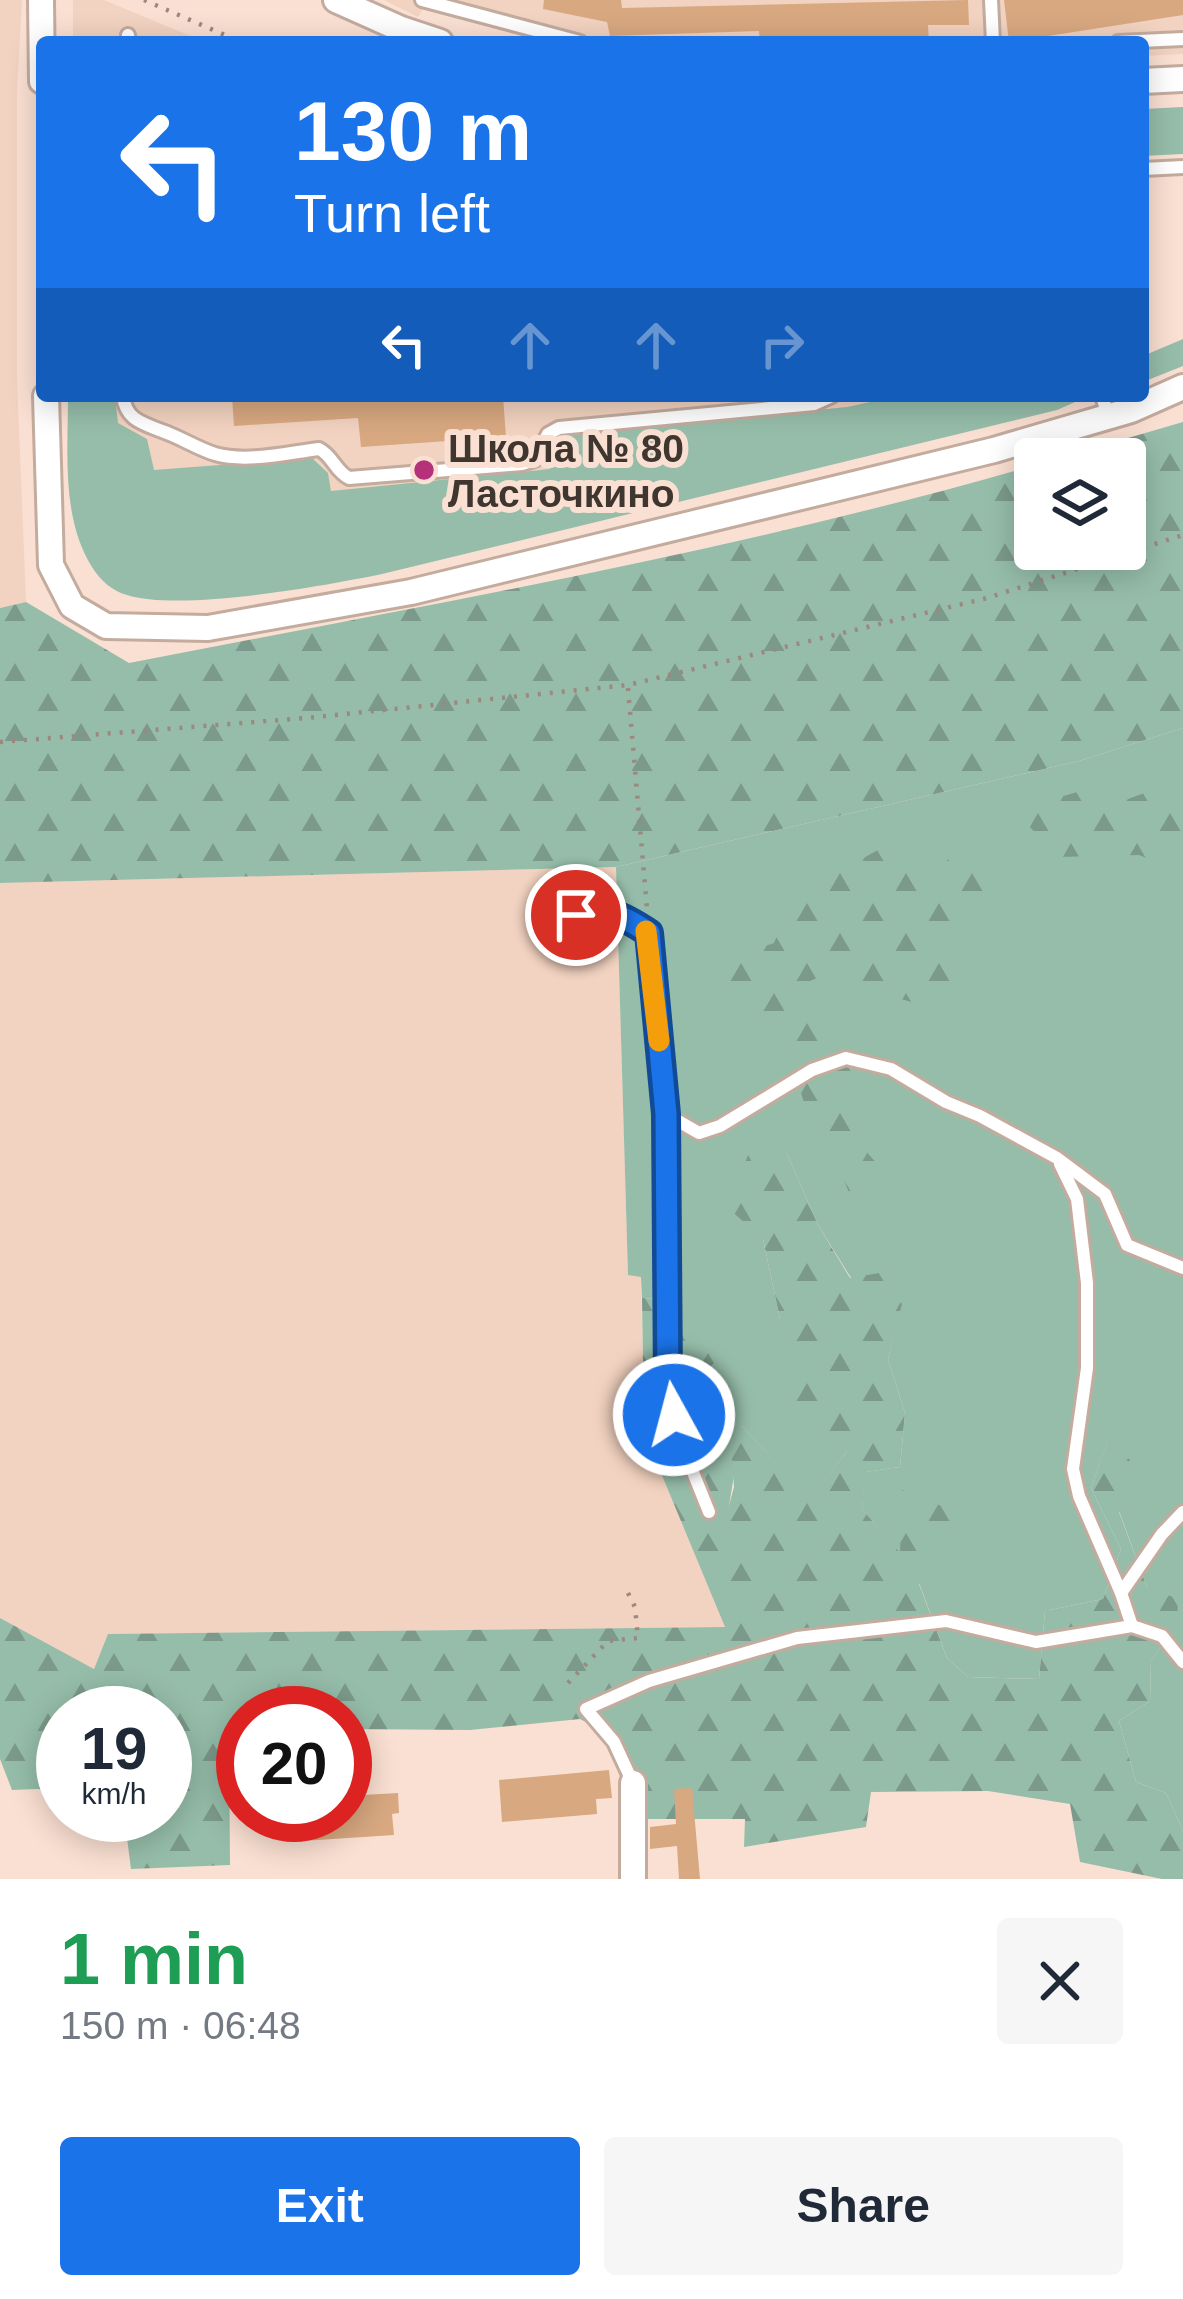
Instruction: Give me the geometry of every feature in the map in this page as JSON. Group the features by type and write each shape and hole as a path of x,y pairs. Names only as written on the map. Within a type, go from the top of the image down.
{"street":[{"path":"41,0 41,36"},
{"path":"336,0 422,36"},
{"path":"1149,81 1183,79"},
{"path":"1149,395 1183,387"},
{"path":"46,402 51,565 72,607 106,626 208,628 411,592 994,450 1105,406"},
{"path":"633,1783 634,1879"}],"lane":[{"path":"422,0 557,36"},
{"path":"991,0 993,36"},
{"path":"1149,41 1183,39"},
{"path":"1149,169 1183,166"},
{"path":"125,402 139,423 194,447 242,458 319,449 349,478 522,464 535,460 548,434 559,428 818,402"},
{"path":"558,932 576,915 604,909 625,916 649,933 666,1114 668,1385 682,1445 709,1512"},
{"path":"666,1114 699,1133 720,1126 812,1070 846,1058 891,1069 1057,1158 1105,1194 1127,1245 1183,1268"},
{"path":"1057,1158 1077,1198 1087,1283 1087,1368 1073,1468 1079,1496 1132,1626"},
{"path":"1121,1593 1162,1534 1183,1513"},
{"path":"633,1783 614,1742 586,1709 649,1681 797,1638 946,1621 1036,1642 1132,1626 1162,1636 1183,1662"}],"path":[{"path":"144,0 227,36"},
{"path":"0,742 306,718 628,685 987,598 1183,535"},
{"path":"628,685 649,933"},
{"path":"568,1683 608,1641 638,1638 635,1607 625,1587"}],"shaded area":[{"path":"0,0 22,0 17,91 17,379 26,602 0,608"},
{"path":"73,0 104,0 191,36 73,36"},
{"path":"384,0 1183,0 1183,54 1149,56 1149,36 525,36 425,6 418,17"},
{"name":"Школа № 80 Ласточкино","path":"78,402 1041,402 154,591"},
{"path":"616,867 628,1275 641,1276 644,1432 726,1627 108,1634 94,1669 0,1618 0,883"}],"green space":[{"path":"1183,107 1183,154 1149,156 1149,109"},
{"path":"1183,339 1183,366 1149,380 1149,353"},
{"name":"Школа № 80 Ласточкино","path":"68,402 116,402 118,423 147,439 154,470 312,458 328,473 331,491 550,469 553,443 568,434 870,402 1075,402 382,574 216,599 151,599 122,593 107,584 92,567 75,527 67,461"},
{"path":"1183,422 1183,728 1079,761 616,867 0,883 0,608 26,602 129,663 698,550 1014,471 1014,570 1146,570 1146,438 1128,438"},
{"path":"1183,728 1183,1831 1166,1793 1136,1782 1119,1721 1150,1701 1151,1661 1177,1625 1147,1587 1119,1511 1133,1466 1110,1434 1091,1488 1121,1549 1103,1599 1045,1611 1039,1679 968,1677 947,1658 919,1583 973,1519 901,1555 862,1509 865,1472 900,1467 905,1413 888,1359 901,1304 851,1278 818,1225 787,1154 763,1239 780,1319 847,1451 810,1501 742,1426 728,1512 685,1413 702,1375 686,1300 642,1298 641,1277 628,1275 616,867 1079,761"},
{"path":"1169,784 1183,788 1183,873 1139,855 1058,857 1029,826 1034,805 1077,792 1109,806"},
{"path":"983,838 995,873 995,909 939,925 955,995 931,1008 888,995 864,1008 832,971 795,988 806,1012 842,1027 858,1071 845,1115 856,1140 879,1166 859,1220 832,1147 808,1116 784,1036 734,1001 720,962 774,943 800,877 838,872 878,850 929,872"},
{"path":"757,1131 787,1154 818,1225 850,1278 879,1273 902,1304 888,1359 905,1413 900,1467 866,1472 862,1509 900,1553 902,1490 974,1519 919,1584 947,1658 968,1677 1039,1679 1045,1611 1103,1599 1121,1549 1091,1488 1110,1433 1134,1466 1134,1496 1119,1512 1147,1587 1178,1599 1177,1626 1151,1661 1150,1701 1119,1721 1136,1782 1166,1793 1183,1831 1183,1879 1080,1862 1070,1804 988,1791 871,1792 866,1827 744,1847 745,1819 643,1819 614,1749 580,1719 470,1730 372,1729 372,1686 216,1686 216,1842 230,1842 230,1865 131,1869 128,1842 192,1842 192,1686 36,1686 36,1789 12,1790 0,1759 0,1618 94,1669 108,1634 725,1627 644,1432 642,1298 686,1300 732,1345 702,1375 685,1413 728,1509 734,1487 729,1423 742,1426 810,1500 847,1451 791,1414 780,1319 763,1239 728,1208"}],"building":[{"path":"544,0 621,0 622,8 968,0 969,25 928,25 929,36 759,36 759,31 610,36 607,22 543,9"},
{"path":"1004,0 1183,0 1183,15 1048,36 1008,36"},
{"path":"232,402 503,402 506,437 361,447 358,418 234,426"},
{"path":"609,1770 612,1798 596,1799 597,1814 502,1822 499,1780"},
{"path":"692,1788 700,1879 679,1879 677,1846 650,1849 650,1827 676,1824 674,1789"},
{"path":"398,1793 399,1813 392,1814 394,1835 372,1836 372,1794"}],"slow traffic":[{"path":"646,931 659,1041"}],"place":[{"name":"Школа № 80 Ласточкино","path":"424,470"}],"route":[{"path":"576,915 604,909 625,916 649,933 666,1114 668,1385 674,1415"}]}
